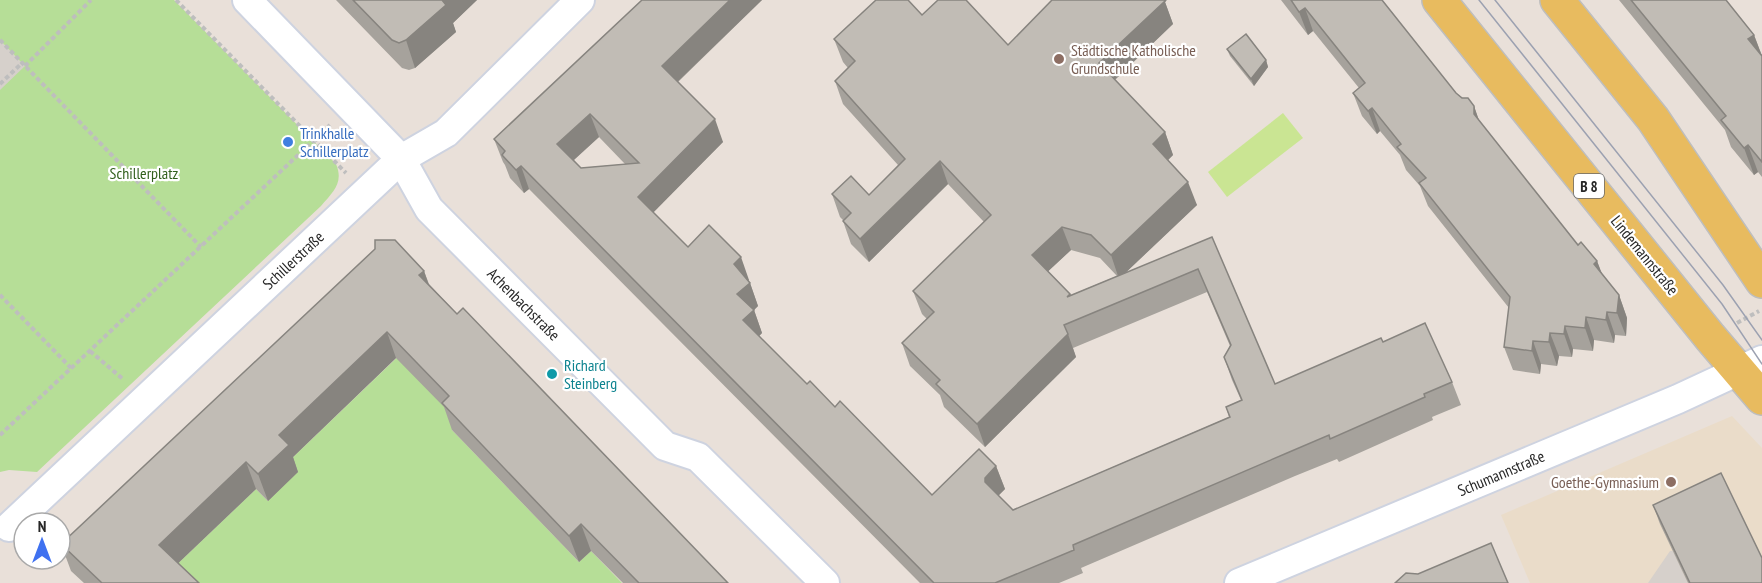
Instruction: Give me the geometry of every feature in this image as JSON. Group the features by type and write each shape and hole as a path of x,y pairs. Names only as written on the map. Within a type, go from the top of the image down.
{"main road":[{"name":"Lindemannstraße","path":"1439,0 1710,337 1751,366 1762,398"},
{"path":"1557,0 1653,120 1762,281"}],"street":[{"name":"Achenbachstraße","path":"248,0 401,159 429,209 665,446 698,457 825,583"},
{"name":"Schillerstraße","path":"9,527 401,159 446,133 580,0"},
{"name":"Schumannstraße","path":"1239,583 1751,366"}],"path":[{"path":"0,84 24,65 91,0"},
{"path":"176,0 366,192"},
{"path":"0,40 201,247"},
{"path":"0,435 351,106"},
{"path":"0,295 72,368"},
{"path":"1731,326 1752,315"},
{"path":"90,351 144,398"}],"shaded area":[{"path":"0,40 25,66 0,90"},
{"name":"Goethe-Gymnasium","path":"1732,416 1762,448 1762,583 1530,583 1501,515"},
{"path":"1670,551 1673,551 1688,583 1648,583"}],"green space":[{"name":"Schillerplatz","path":"0,0 174,0 336,164 339,177 336,187 321,206 37,472 9,470 0,472"},
{"path":"1283,113 1303,138 1227,197 1208,172"},
{"path":"408,347 459,423 452,430 579,562 591,551 622,583 181,583 169,572 256,489 268,501 289,461"}],"building":[{"path":"353,0 442,0 446,5 406,40 399,43 392,40"},
{"path":"642,0 730,0 662,66 715,119 638,197 688,247 709,225 741,257 734,264 750,283 737,294 754,310 743,320 807,384 810,381 835,407 840,401 932,495 979,449 996,466 985,478 985,482 1013,510 1230,417 1226,407 1242,400 1224,357 1231,345 1198,269 1064,325 1068,334 977,424 936,384 940,380 902,343 934,312 913,291 991,215 940,161 860,239 843,221 851,213 832,194 851,176 869,195 905,159 835,81 855,61 834,39 876,0 908,0 922,15 938,0 966,0 1008,45 1052,0 1164,0 1099,63 1165,132 1153,144 1188,182 1111,255 1091,235 1062,227 1032,255 1070,294 1067,297 1212,237 1275,384 1381,338 1383,342 1425,323 1452,382 1424,394 1425,397 1330,439 1329,435 1073,545 1074,550 995,583 934,583 521,166 516,170 502,155 505,151 494,139","holes":["590,114 639,163 581,168 557,144"]},
{"path":"1291,0 1382,0 1456,93 1462,98 1468,98 1474,106 1474,114 1578,245 1581,242 1597,261 1594,264 1619,295 1617,313 1607,312 1606,320 1586,317 1585,328 1565,326 1564,334 1550,333 1549,342 1533,341 1532,351 1504,347 1510,297 1419,183 1426,178 1397,147 1401,144 1372,108 1368,111 1353,93 1365,83 1305,8 1299,12"},
{"path":"1631,0 1726,0 1754,35 1748,39 1762,56 1762,162 1748,145 1744,148 1721,120 1726,116"},
{"path":"1246,34 1266,60 1251,79 1227,49"},
{"path":"375,240 395,240 424,271 419,275 457,314 463,308 728,583 639,583 581,524 569,536 442,403 449,396 387,332 279,435 289,445 258,474 246,462 159,545 199,583 102,583 72,554 72,534 375,249"},
{"path":"1721,473 1762,558 1762,583 1690,583 1653,505"},
{"path":"1491,543 1508,583 1395,583 1406,573 1418,574"}],"tram line":[{"path":"1479,0 1722,304 1762,364"},
{"path":"1495,0 1723,285 1762,340"}],"place":[{"name":"Städtische Katholische Grundschule","path":"1059,59"},
{"name":"Trinkhalle Schillerplatz","path":"288,142"},
{"name":"Richard Steinberg","path":"552,374"},
{"name":"Goethe-Gymnasium","path":"1671,482"}]}
